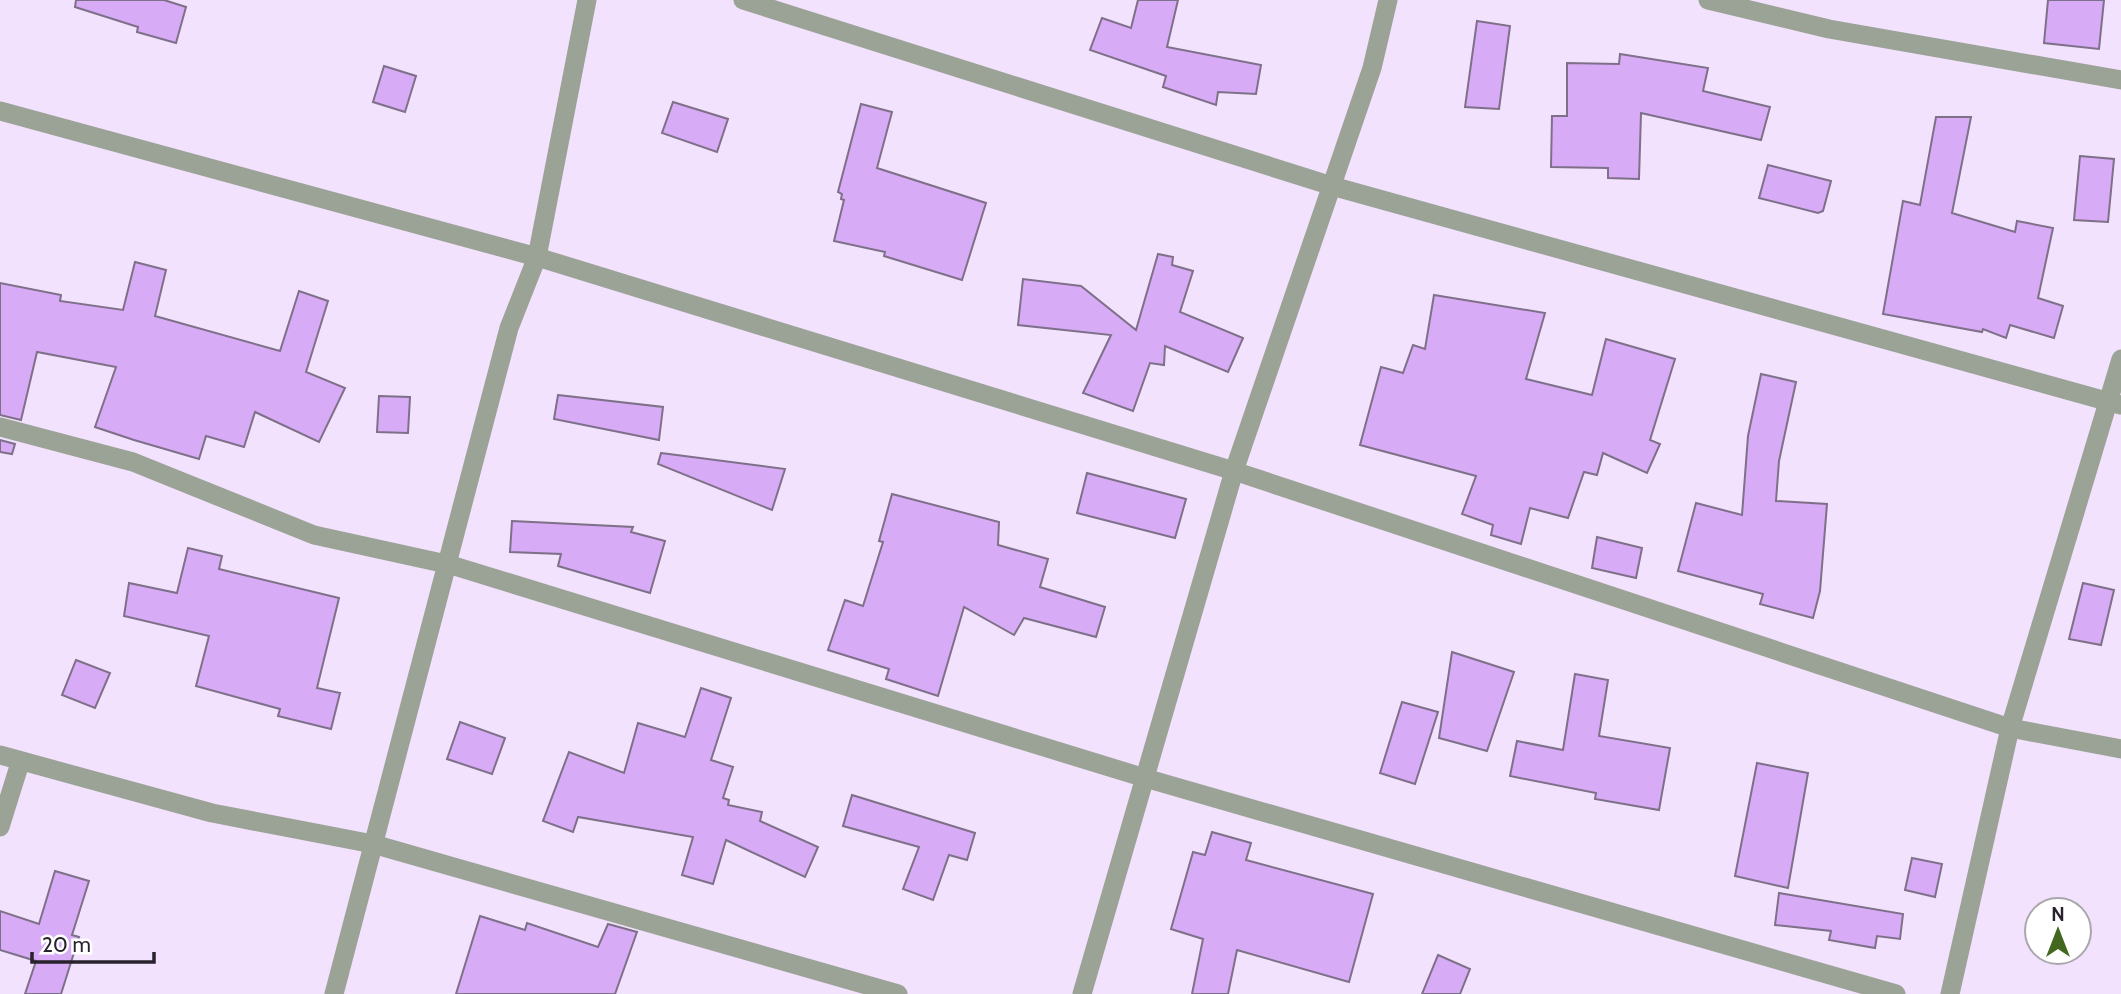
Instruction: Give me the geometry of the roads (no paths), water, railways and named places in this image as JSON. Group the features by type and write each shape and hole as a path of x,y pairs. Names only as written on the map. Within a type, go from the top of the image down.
{"street":[{"path":"334,994 509,328 537,257 587,0"},
{"path":"743,0 1332,186 2116,404"},
{"path":"1082,994 1234,471 1372,68 1388,0"},
{"path":"1709,0 1829,29 2121,80"},
{"path":"0,111 537,257 1234,471 2010,728 2121,749"},
{"path":"1950,994 2010,728 2116,404 2121,359"},
{"path":"0,427 134,462 314,535 446,567 451,565 1145,778 1896,994"},
{"path":"0,755 20,763 212,813 373,844 898,994"},
{"path":"0,827 20,763"}]}
